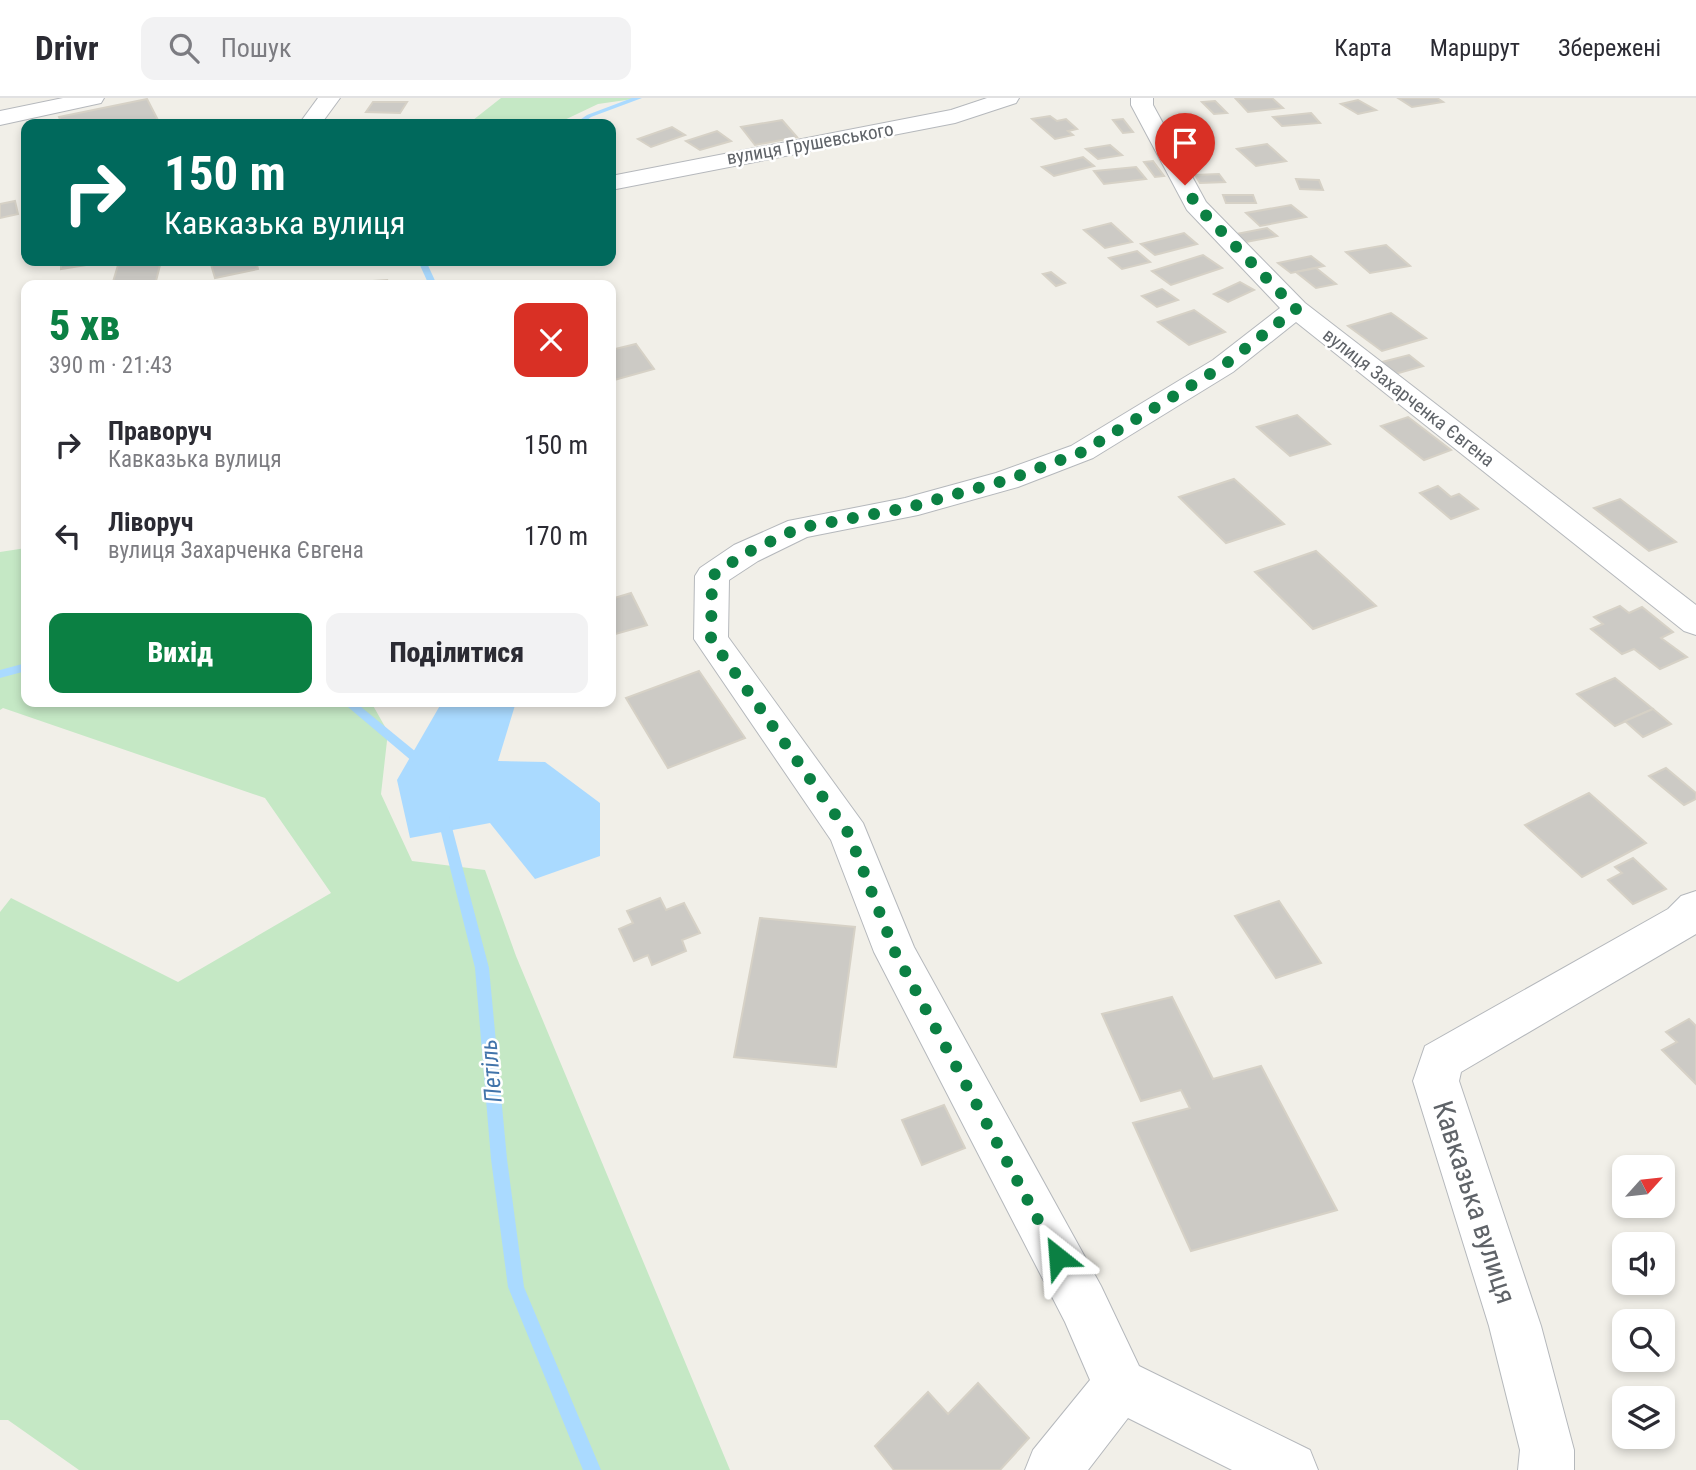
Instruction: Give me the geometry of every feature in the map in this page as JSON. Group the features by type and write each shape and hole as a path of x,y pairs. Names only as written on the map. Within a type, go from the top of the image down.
{"street":[{"path":"0,118 93,98"},
{"path":"314,119 329,98"},
{"name":"вулиця Грушевського","path":"616,182 690,165 955,116 1008,98"},
{"name":"вулиця Захарченка Євгена","path":"1142,98 1142,105 1196,205 1296,309 1696,624"},
{"path":"1290,1470 1120,1385 1083,1304 895,952 849,834 711,639 712,576 746,553 799,528 906,508 1007,480 1082,452 1223,366 1296,309"},
{"name":"Кавказька вулиця","path":"1546,1470 1547,1450 1515,1326 1436,1081 1441,1060 1683,921 1696,908"},
{"path":"1053,1470 1120,1385"}],"green space":[{"path":"501,98 640,98 598,104 566,119 474,119"},
{"path":"21,549 21,707 374,707 388,732 381,794 412,861 485,870 516,956 730,1470 79,1470 8,1420 0,1420 0,912 11,898 178,982 331,893 265,798 3,708 0,710 0,552"}],"water":[{"path":"439,707 514,707 498,761 545,762 600,803 600,856 535,879 490,823 410,838 397,780"}],"building":[{"path":"1272,98 1283,108 1248,112 1236,99"},
{"path":"1398,98 1437,98 1443,102 1412,107"},
{"path":"147,99 157,119 60,119 59,117"},
{"path":"1358,100 1376,110 1358,114 1341,104"},
{"path":"1215,101 1227,113 1214,114 1202,102"},
{"path":"373,102 407,102 400,113 366,112"},
{"path":"1311,113 1320,123 1282,126 1273,117"},
{"path":"1050,116 1057,121 1066,119 1077,129 1068,131 1073,135 1055,139 1032,119"},
{"path":"1123,119 1133,132 1123,133 1113,120"},
{"path":"782,120 797,137 755,145 741,127"},
{"path":"672,127 685,135 651,147 638,139"},
{"path":"717,131 731,141 700,150 686,141"},
{"path":"1267,144 1286,161 1256,166 1237,149"},
{"path":"1110,145 1122,155 1098,159 1086,149"},
{"path":"1083,157 1094,166 1054,176 1042,167"},
{"path":"1153,161 1164,176 1155,177 1144,162"},
{"path":"1136,167 1146,179 1104,184 1094,171"},
{"path":"1219,174 1225,182 1200,183 1195,175"},
{"path":"1296,179 1319,180 1323,190 1300,189"},
{"path":"1223,195 1253,195 1256,203 1226,203"},
{"path":"15,201 18,214 0,218 0,204"},
{"path":"1291,205 1306,217 1260,226 1246,213"},
{"path":"1111,223 1132,242 1105,248 1084,230"},
{"path":"1267,228 1277,236 1241,243 1231,235"},
{"path":"1184,233 1197,244 1155,255 1141,244"},
{"path":"1386,245 1410,266 1370,273 1346,252"},
{"path":"1137,251 1150,262 1122,269 1109,258"},
{"path":"1203,255 1222,268 1171,285 1152,271"},
{"path":"1311,256 1324,266 1291,273 1278,263"},
{"path":"118,266 160,266 156,280 114,280"},
{"path":"211,266 257,266 258,269 215,278"},
{"path":"1316,268 1336,284 1316,288 1296,272"},
{"path":"1051,272 1065,283 1056,286 1043,274"},
{"path":"1240,282 1254,290 1228,302 1214,294"},
{"path":"1162,289 1178,300 1157,307 1142,296"},
{"path":"1194,310 1225,332 1189,345 1158,322"},
{"path":"1391,313 1426,338 1382,351 1348,326"},
{"path":"636,344 654,369 616,380 616,349"},
{"path":"1409,355 1423,366 1392,375 1378,363"},
{"path":"1297,415 1330,444 1290,456 1257,427"},
{"path":"1408,417 1451,450 1424,460 1381,426"},
{"path":"1234,479 1284,524 1226,543 1179,497"},
{"path":"1438,486 1451,497 1459,494 1478,509 1451,519 1420,493"},
{"path":"1620,499 1676,542 1649,551 1594,508"},
{"path":"1316,551 1376,606 1313,629 1255,572"},
{"path":"631,593 647,625 616,634 616,598"},
{"path":"1620,606 1629,613 1642,607 1673,632 1661,638 1687,657 1660,669 1634,649 1622,654 1591,629 1603,624 1594,617"},
{"path":"699,671 745,738 668,768 626,698"},
{"path":"1615,678 1653,709 1615,726 1577,694"},
{"path":"1653,709 1671,724 1643,737 1625,721"},
{"path":"1666,768 1696,793 1696,799 1684,805 1649,776"},
{"path":"1589,793 1646,843 1582,877 1525,825"},
{"path":"1633,858 1666,889 1633,904 1608,880 1622,873 1615,867"},
{"path":"660,898 666,910 684,903 700,933 682,940 686,951 652,965 648,955 634,961 619,929 633,923 627,911"},
{"path":"1279,901 1321,963 1276,978 1235,916"},
{"path":"760,918 855,927 836,1067 734,1057"},
{"path":"1172,997 1213,1079 1261,1066 1337,1210 1191,1251 1133,1123 1190,1108 1181,1090 1141,1101 1102,1014"},
{"path":"1689,1019 1696,1026 1696,1084 1662,1050 1677,1042 1666,1032"},
{"path":"944,1105 965,1148 922,1165 902,1120"},
{"path":"978,1383 1029,1438 1000,1470 894,1470 875,1446 928,1392 948,1414"}],"waterway":[{"path":"585,119 639,98"},
{"path":"424,266 431,280"},
{"name":"Петіль","path":"0,674 21,668"},
{"name":"Петіль","path":"354,707 423,764"},
{"name":"Петіль","path":"443,816 482,968 499,1159 516,1287 592,1470"}],"route":[{"path":"1058,1257 895,952 849,834 711,639 712,576 746,553 799,528 906,508 1007,480 1082,452 1223,366 1296,309 1196,205 1185,185"}]}
